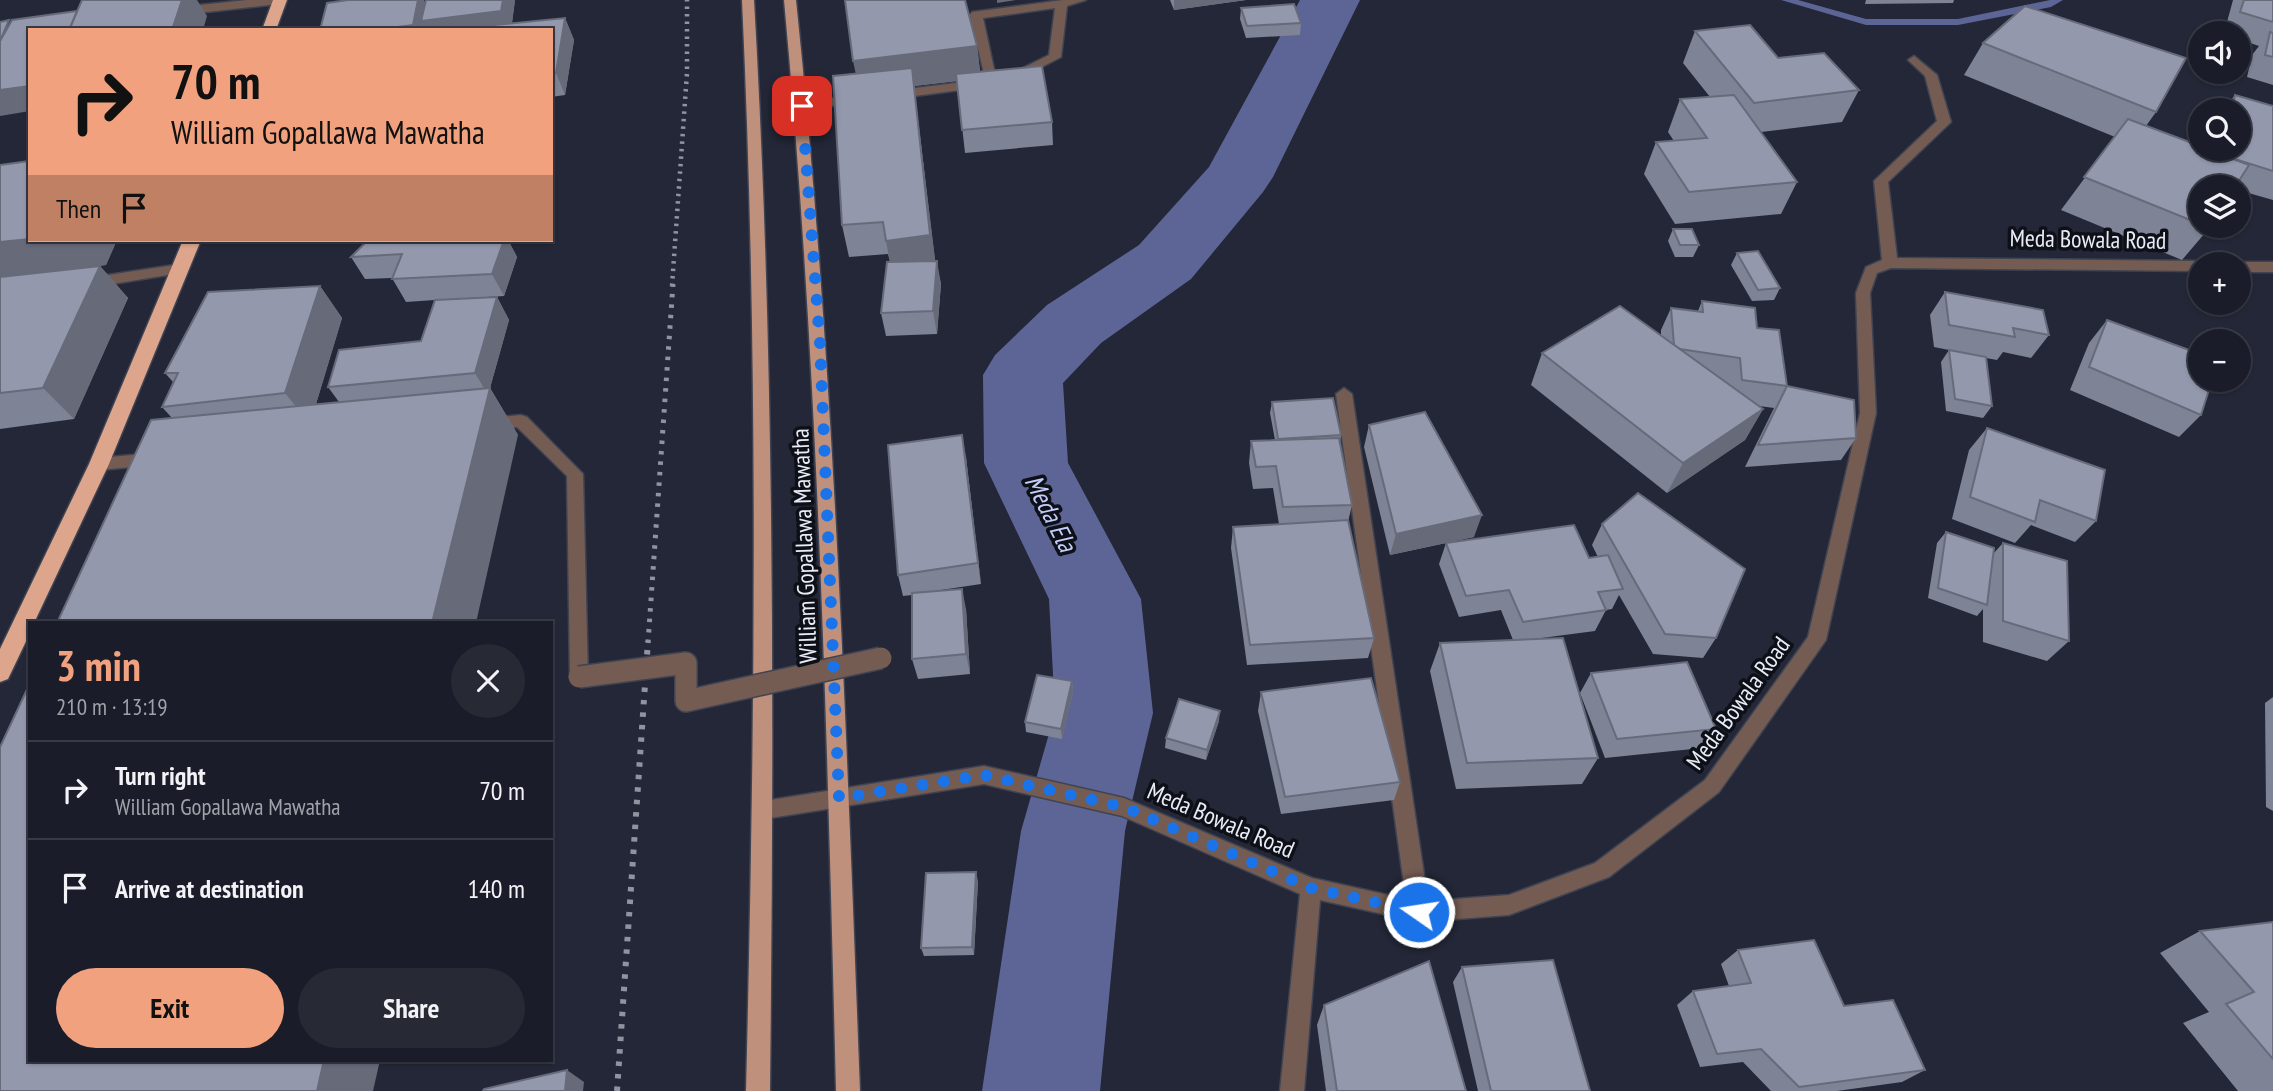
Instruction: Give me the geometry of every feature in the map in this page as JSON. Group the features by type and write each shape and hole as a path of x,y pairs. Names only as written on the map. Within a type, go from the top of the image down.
{"highway":[{"path":"270,28 279,0"},
{"path":"0,672 99,464 191,242"}],"main road":[{"name":"William Gopallawa Mawatha","path":"748,0 757,161 764,385 764,810 758,1091"},
{"name":"William Gopallawa Mawatha","path":"790,0 802,106 820,343 848,1091"}],"street":[{"path":"163,13 279,0"},
{"path":"991,83 976,15 1080,0"},
{"path":"802,106 1007,81 1055,57 1061,4"},
{"path":"1890,263 1881,181 1944,122 1931,75 1914,60"},
{"name":"Meda Bowala Road","path":"764,810 984,775 1124,807 1311,888 1419,912 1509,905 1602,870 1712,786 1817,639 1868,413 1863,293 1871,270 1890,263 2188,266"},
{"path":"2251,267 2273,267"},
{"path":"78,284 181,269"},
{"path":"1345,394 1419,912"},
{"path":"466,426 521,421 575,474 579,677 686,663 686,701 881,658"},
{"path":"99,464 167,457"},
{"path":"1292,1091 1311,888"}],"building":[{"path":"82,0 182,0 173,28 70,28"},
{"path":"348,0 418,0 413,25 390,28 321,28 327,3"},
{"path":"426,0 503,0 501,11 421,21"},
{"path":"845,0 965,0 977,46 853,61"},
{"path":"2244,0 2273,0 2273,22 2240,12"},
{"path":"1294,4 1301,23 1247,26 1241,8"},
{"path":"2025,6 2186,58 2156,112 1983,43"},
{"path":"77,11 70,28 28,28 28,86 0,90 0,41 12,20"},
{"path":"565,18 556,73 553,73 553,28 474,27"},
{"path":"9,20 0,41 0,22"},
{"path":"1750,25 1778,58 1824,53 1859,90 1754,103 1695,31"},
{"path":"2270,32 2273,33 2273,57 2265,55"},
{"path":"1042,66 1052,122 962,130 956,74"},
{"path":"912,68 930,235 886,241 883,222 842,225 833,76"},
{"path":"1734,95 1797,182 1689,192 1656,142 1707,138 1680,99"},
{"path":"2251,100 2273,106 2273,171 2241,161 2251,161"},
{"path":"2128,119 2188,142 2188,161 2238,161 2249,165 2243,175 2188,175 2188,219 2084,177"},
{"path":"28,161 28,239 0,242 0,165"},
{"path":"1673,229 1692,229 1699,245 1680,245"},
{"path":"366,242 503,242 492,274 392,279 402,254 351,257"},
{"path":"1758,251 1780,288 1758,290 1737,253"},
{"path":"937,261 933,311 881,313 887,262"},
{"path":"100,266 43,388 0,393 0,277"},
{"path":"320,286 285,393 162,407 178,373 165,373 208,292"},
{"path":"1945,292 2043,310 2049,335 2013,328 2015,337 1949,325"},
{"path":"497,297 475,373 328,387 339,350 421,341 435,300"},
{"path":"1702,301 1755,308 1757,328 1779,330 1787,386 1742,380 1740,358 1680,349 1674,345 1671,308 1703,312"},
{"path":"1620,306 1763,409 1683,463 1542,353"},
{"path":"2107,320 2188,350 2188,392 2208,392 2201,415 2089,367"},
{"path":"1949,350 1986,357 1992,406 1955,399"},
{"path":"1787,386 1854,400 1856,438 1758,445"},
{"path":"490,388 432,621 58,621 151,420"},
{"path":"1333,398 1341,435 1278,439 1272,402"},
{"path":"1425,412 1482,515 1396,534 1369,425"},
{"path":"1987,428 2105,470 2096,521 2040,500 2035,522 1970,497"},
{"path":"962,435 978,563 898,575 888,445"},
{"path":"1339,438 1352,505 1283,507 1276,466 1256,467 1251,441"},
{"path":"1638,493 1745,569 1716,638 1665,634 1602,524"},
{"path":"1348,520 1374,638 1250,645 1233,527"},
{"path":"1574,525 1589,558 1608,555 1623,589 1598,592 1606,610 1523,622 1509,590 1466,596 1446,543"},
{"path":"1946,532 1994,548 1987,605 1938,588"},
{"path":"2003,543 2067,561 2069,641 2003,621"},
{"path":"962,589 966,654 912,659 912,593"},
{"path":"1563,638 1598,758 1467,763 1440,643"},
{"path":"1687,662 1716,729 1617,739 1591,673"},
{"path":"1037,675 1072,681 1061,729 1025,722"},
{"path":"1371,678 1400,782 1285,797 1261,692"},
{"path":"28,687 28,1062 324,1062 317,1091 0,1091 0,747"},
{"path":"1179,699 1220,711 1207,750 1166,738"},
{"path":"976,872 972,947 921,948 926,873"},
{"path":"2273,922 2273,1059 2226,1004 2254,992 2200,931"},
{"path":"1814,940 1844,1006 1893,1000 1925,1070 1799,1087 1761,1049 1717,1054 1693,991 1751,983 1738,950"},
{"path":"1553,960 1590,1091 1491,1091 1462,967"},
{"path":"1429,961 1466,1091 1337,1091 1324,1005"},
{"path":"567,1070 565,1091 483,1091 484,1089"}],"waterway":[{"name":"Meda Ela","path":"1041,1091 1073,831 1104,713 1095,599 1026,463 1023,375 1074,324 1165,262 1238,177 1330,0"},
{"path":"1786,0 1866,22 1958,22 2051,4 2058,0"}],"railway":[{"path":"672,286 687,73 687,0"},
{"path":"648,643 673,284"},
{"path":"617,1091 648,641"}],"route":[{"path":"802,106 820,343 839,798 984,775 1124,807 1311,888 1419,912"}]}
